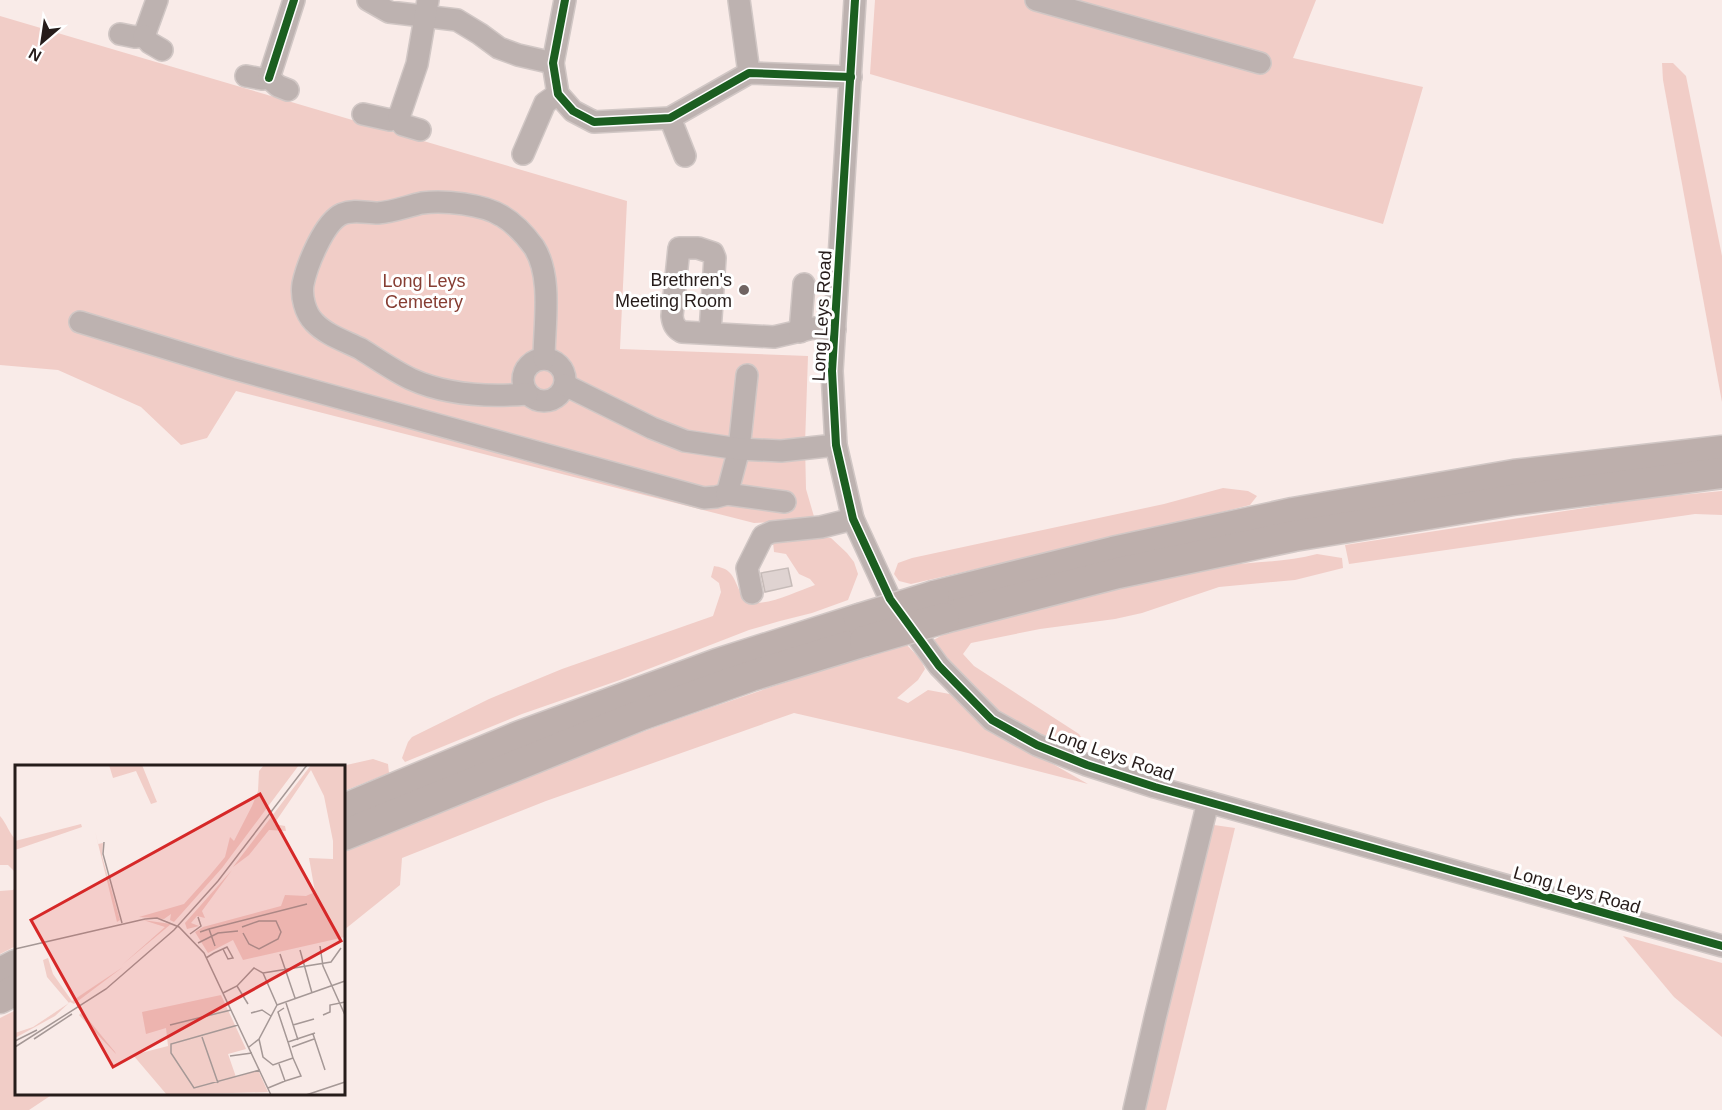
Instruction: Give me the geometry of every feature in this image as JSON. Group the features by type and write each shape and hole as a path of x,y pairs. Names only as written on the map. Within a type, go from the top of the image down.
{"highway":[{"path":"345,809 542,728 717,663 862,630 1113,552 1293,513 1514,475 1722,451"},
{"path":"939,607 1294,536 1513,500 1722,473"},
{"path":"345,835 641,715 751,676 862,630"},
{"path":"0,973 15,966"},
{"path":"0,998 15,990"}],"street":[{"path":"144,36 157,0"},
{"path":"269,78 294,0"},
{"path":"368,0 389,12 427,8 457,20 499,48 553,63"},
{"path":"565,0 553,63 558,94 573,111 594,122 670,118 749,73 851,77"},
{"path":"739,0 749,73"},
{"name":"Long Leys Road","path":"855,0 832,371 836,445 853,519 890,599 943,671 992,720 1037,745 1087,765 1208,802 1722,946"},
{"path":"1036,0 1260,63"},
{"path":"399,117 415,74 427,8"},
{"path":"120,34 144,36"},
{"path":"144,36 150,43 162,50"},
{"path":"246,76 269,78 278,86 288,90"},
{"path":"523,154 545,103 558,94"},
{"path":"363,114 390,120 399,117"},
{"path":"399,117 403,124 420,130"},
{"path":"670,118 686,156"},
{"path":"527,394 482,394 442,389 412,380 330,334 312,321 303,302 303,285 318,243 329,225 341,214 360,211 378,213 424,203 452,202 501,215 519,229 535,249 544,274 547,299 544,359"},
{"path":"800,332 804,284"},
{"path":"80,322 231,368 704,498 727,494 785,502"},
{"path":"710,332 774,337 813,328 835,329"},
{"path":"535,360 554,361 563,371 565,385 562,392 550,401 536,400 527,394 522,384 525,369 535,360"},
{"path":"727,494 739,449 747,375"},
{"path":"565,385 652,428 686,441 739,449 781,451 836,445"},
{"path":"752,593 747,568 763,536 772,532 821,527 853,519"},
{"path":"1134,1110 1208,802"}],"green space":[{"path":"875,0 1316,0 1293,58 1423,87 1383,224 870,74"},
{"name":"Long Leys Cemetery","path":"0,16 627,201 620,349 808,356 806,489 815,520 754,523 236,391 207,438 181,445 141,407 58,370 0,365"},
{"path":"1662,63 1673,63 1686,76 1722,256 1722,402 1663,80"},
{"path":"1223,488 1248,491 1257,496 1250,505 911,584 899,581 894,574 898,563 912,558 1164,504"},
{"path":"1722,491 1722,515 1695,514 1349,564 1345,545 1649,498"},
{"path":"816,536 831,538 854,562 858,574 848,600 812,613 749,630 620,680 522,714 405,762 402,758 412,737 489,699 562,669 713,616 721,592 719,583 711,577 714,566 729,572 743,597 756,603 770,601 815,585 810,579 799,574 786,554 774,552 773,542"},
{"path":"1317,554 1342,558 1343,568 1295,580 1219,587 1142,613 1040,629 971,643 963,654 974,666 1079,734 1085,743 1081,753 1047,739 997,712 929,646 932,641 944,634 1114,589 1183,573"},
{"path":"907,645 921,660 925,669 918,680 897,698 908,703 928,690 955,695 1037,755 1088,784 960,751 794,713 546,801 402,858 400,885 345,929 345,850 622,739 835,666"},
{"path":"373,759 388,764 389,773 345,791 345,765"},
{"path":"0,816 15,838 15,872 8,865 0,865"},
{"path":"1214,825 1235,828 1166,1110 1142,1110 1195,889"},
{"path":"15,888 15,946 0,954 0,891"},
{"path":"1623,936 1722,963 1722,1037 1674,997"},
{"path":"15,1010 15,1095 52,1095 29,1110 0,1110 0,1018"}],"building":[{"path":"788,568 792,586 765,592 761,573"}],"cycle path":[{"path":"269,78 294,0"},
{"path":"565,0 553,63 558,94 573,111 594,122 670,118 749,73 851,77"},
{"path":"855,0 832,371 836,445 853,519 890,599 939,666 992,720 1037,745 1087,765 1155,787 1722,946"}],"place":[{"name":"Brethren's Meeting Room","path":"744,290"}]}
